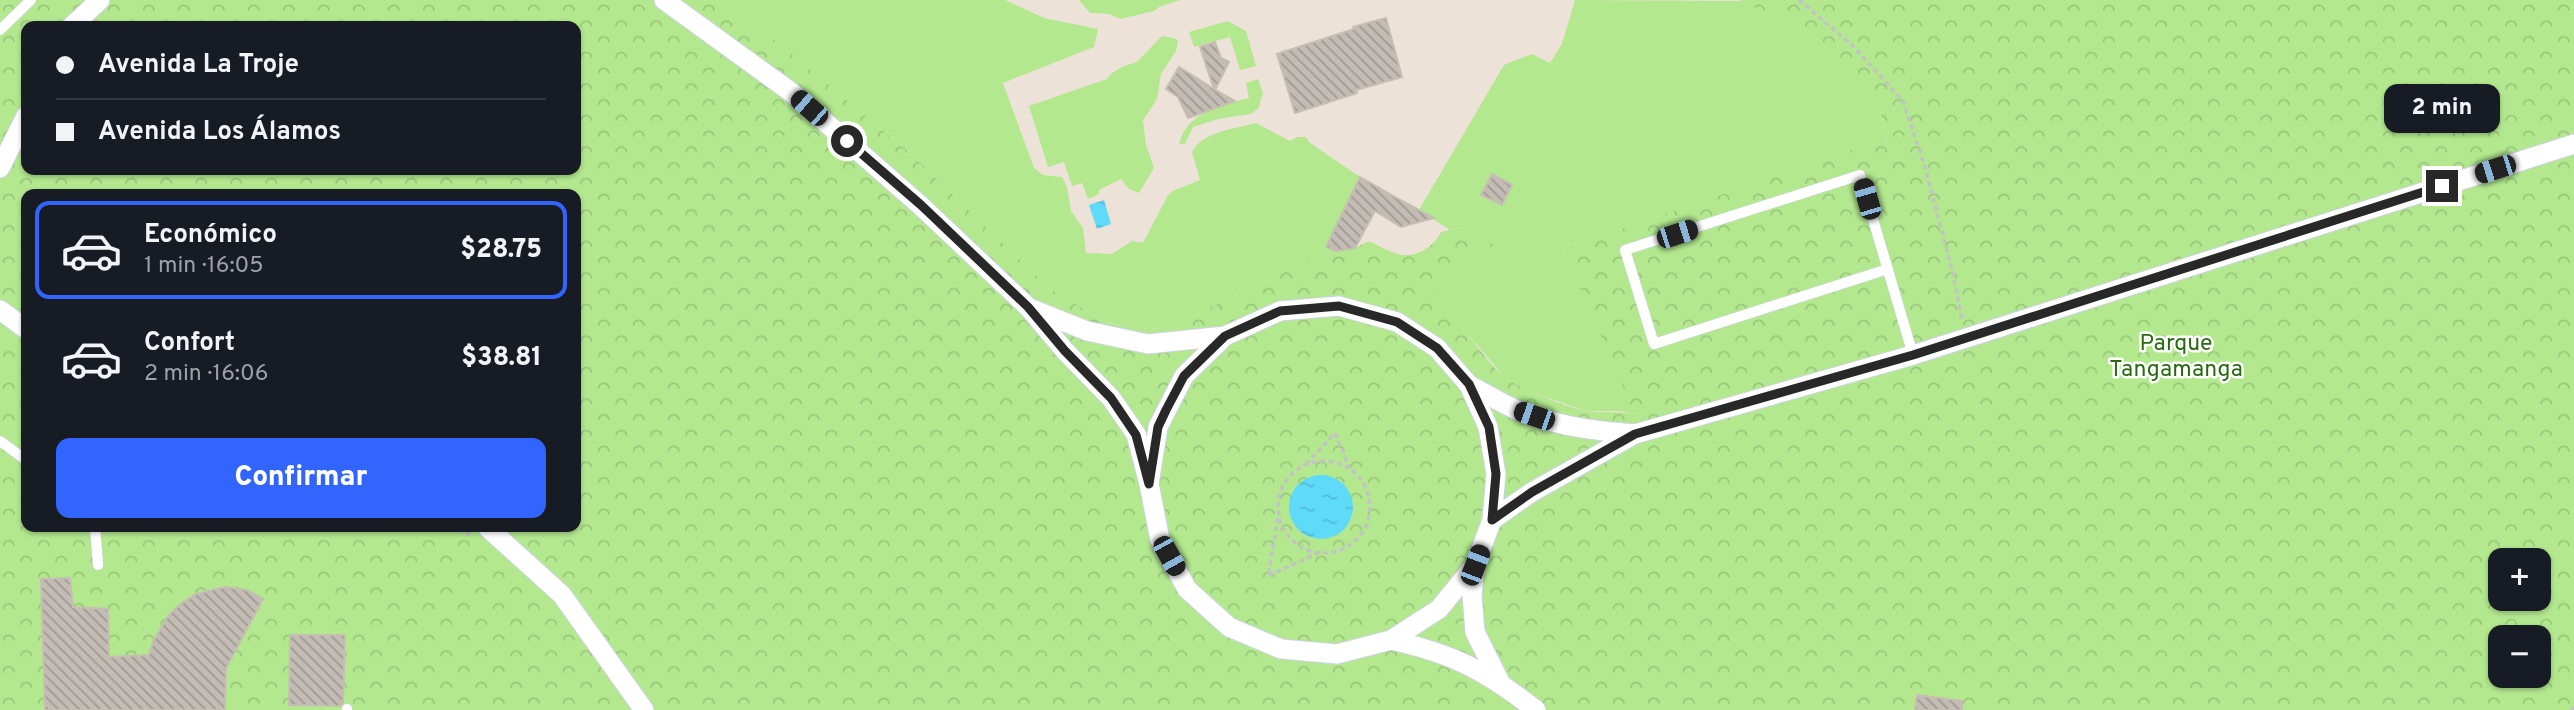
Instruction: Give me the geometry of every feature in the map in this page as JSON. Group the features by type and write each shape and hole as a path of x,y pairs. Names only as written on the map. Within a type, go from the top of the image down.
{"street":[{"path":"77,21 100,0"},
{"path":"664,0 791,92 921,205 1028,307 1065,351 1111,398 1136,435 1160,540 1187,589 1229,627 1281,649 1337,654 1391,640 1439,610 1475,565"},
{"path":"0,168 21,126"},
{"path":"1492,520 1532,492 1635,434 1913,355 2574,144"},
{"path":"1028,307 1087,331 1148,344 1225,336 1280,311 1339,306 1397,322 1437,348 1469,384 1489,427 1496,474 1492,520 1475,565 1472,595 1475,632 1499,681"},
{"path":"0,310 21,325"},
{"path":"1149,484 1158,427 1184,376 1225,336"},
{"path":"1469,384 1517,410 1550,421 1587,430 1635,434"},
{"path":"493,532 562,595 644,710"},
{"path":"1391,640 1453,657 1499,681 1536,710"}],"lane":[{"path":"0,30 31,0"},
{"path":"1888,269 1654,344 1625,250 1860,175 1888,269 1913,355"},
{"path":"0,441 21,456"},
{"path":"95,532 98,565"}],"path":[{"path":"1799,0 1852,45 1903,101 1925,167 1953,273 1966,337"},
{"path":"1318,553 1268,576 1281,492 1286,481 1335,433 1350,469"},
{"path":"1279,516 1284,530 1293,541 1304,549 1318,553 1333,553 1346,547 1358,538 1366,526 1369,498 1359,477 1350,469 1336,463 1320,461 1304,466"}],"green space":[{"name":"Parque Tangamanga","path":"0,0 717,0 769,35 910,153 1050,289 1107,323 1149,329 1168,328 1295,267 1336,251 1355,248 1369,241 1398,254 1414,254 1430,246 1441,232 1461,228 1494,245 1443,279 1434,305 1455,320 1496,369 1513,383 1578,409 1635,414 1563,249 1887,138 1869,83 1812,35 1740,0 2574,0 2574,710 0,710"},
{"path":"717,0 1005,0 1044,18 1098,29 1094,47 1003,83 1034,168 1043,175 1062,177 1067,187 1071,211 1083,228 1086,253 1112,254 1132,241 1143,243 1168,195 1200,180 1192,152 1197,145 1220,132 1256,123 1290,141 1297,137 1306,137 1310,143 1360,177 1326,247 1336,251 1295,267 1168,328 1149,329 1107,323 1050,289 910,153 769,35"},
{"path":"1079,0 1180,0 1154,11 1120,19 1109,14 1090,13"},
{"path":"1575,0 1743,1 1812,35 1869,83 1887,139 1563,249 1636,414 1586,411 1528,391 1505,378 1462,327 1434,305 1443,279 1493,245 1461,228 1450,230 1419,210 1504,65 1532,54 1550,63 1562,44"},
{"path":"1228,21 1246,31 1256,66 1240,70 1230,37 1194,47 1189,32"},
{"path":"1162,36 1178,41 1176,51 1161,74 1157,99 1143,120 1146,145 1154,168 1139,193 1129,189 1121,179 1088,199 1082,183 1072,186 1064,162 1048,167 1029,106 1107,79 1124,66 1137,62"},
{"path":"1258,79 1263,93 1258,109 1250,114 1218,119 1193,127 1185,144 1179,144 1189,124 1197,117 1217,107 1249,98 1246,83"}],"water":[{"path":"1104,200 1111,224 1097,229 1089,205"},
{"path":"1321,475 1339,481 1347,489 1353,507 1347,525 1339,533 1321,539 1303,533 1295,525 1289,507 1295,489 1303,481"}],"building":[{"path":"1386,18 1402,77 1356,90 1357,93 1295,113 1277,54"},
{"path":"1215,42 1221,58 1229,62 1215,90 1235,101 1188,118 1178,97 1166,89 1179,67 1214,89 1200,47"},
{"path":"1492,174 1512,185 1502,205 1481,195"},
{"path":"1360,177 1434,218 1401,227 1375,211 1355,248 1336,251 1326,247"},
{"path":"70,578 73,607 108,609 109,657 149,655 168,616 196,594 225,587 247,590 263,599 226,668 225,710 45,710 41,579"},
{"path":"290,635 345,635 343,703 340,706 289,705"},
{"path":"1917,695 1962,701 1962,710 1915,710"}],"route":[{"path":"847,141 921,205 1028,307 1065,351 1111,398 1136,435 1149,484 1158,427 1166,410 1184,376 1225,336 1280,311 1339,306 1397,322 1437,348 1469,384 1489,427 1496,474 1492,520 1532,492 1635,434 1913,355 2442,186"}]}
